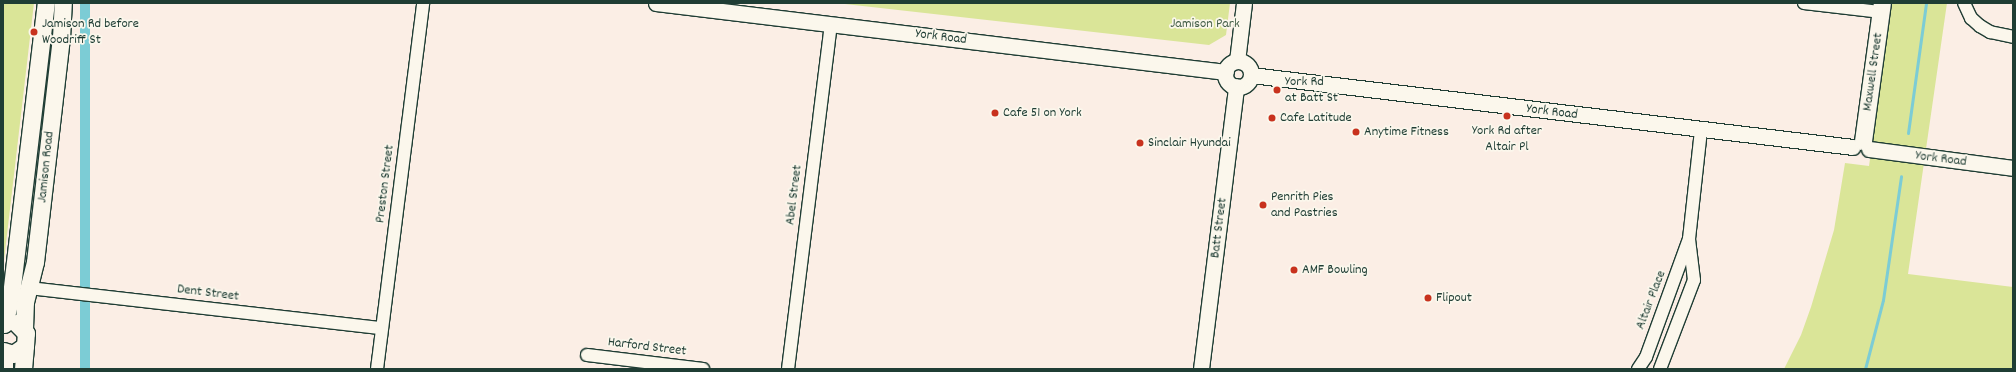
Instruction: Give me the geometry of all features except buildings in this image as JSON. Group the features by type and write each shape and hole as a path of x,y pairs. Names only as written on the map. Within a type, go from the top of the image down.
{"main road":[{"name":"Jamison Road","path":"4,325 11,294 46,3"},
{"name":"Jamison Road","path":"25,346 27,337 24,329 24,310 36,262 63,3"},
{"name":"Maxwell Street","path":"1862,146 1881,8"},
{"path":"4,325 17,324 24,329"},
{"path":"4,369 4,352 18,353 25,346"},
{"path":"23,369 25,346"}],"street":[{"name":"Preston Street","path":"377,369 423,3"},
{"name":"York Road","path":"656,3 1226,72"},
{"path":"1237,61 1244,3"},
{"path":"1804,3 1881,8"},
{"path":"1964,3 1971,18 1980,26 1990,32 2013,37"},
{"name":"Abel Street","path":"788,369 831,25"},
{"path":"1237,61 1247,65 1251,75 1247,82 1236,86 1227,80 1226,72 1230,64 1237,61"},
{"name":"York Road","path":"1251,75 1701,130 1862,146 2013,168"},
{"name":"Batt Street","path":"1201,369 1236,86"},
{"name":"Altair Place","path":"1660,369 1694,280 1689,239 1701,130"},
{"name":"Altair Place","path":"1638,369 1646,357 1689,239"},
{"name":"Dent Street","path":"29,288 52,289 382,328"},
{"name":"Harford Street","path":"587,355 702,369"}],"green space":[{"path":"3,3 34,3 3,269"},
{"name":"Jamison Park","path":"836,3 1230,3 1226,35 1209,45"},
{"path":"1892,3 1947,3 1908,274 2013,287 2013,369 1784,369 1801,335 1834,230 1845,163 1869,166"}],"water":[{"path":"80,3 90,3 90,369 80,369"}],"waterway":[{"path":"1908,133 1926,3"},
{"path":"1865,369 1883,300 1901,176"}],"place":[{"name":"Jamison Rd before Woodriff St","path":"34,32"},
{"name":"York Rd at Batt St","path":"1277,90"},
{"name":"Cafe 51 on York","path":"995,113"},
{"name":"York Rd after Altair Pl","path":"1507,116"},
{"name":"Cafe Latitude","path":"1272,118"},
{"name":"Anytime Fitness","path":"1356,132"},
{"name":"Sinclair Hyundai","path":"1140,143"},
{"name":"Penrith Pies and Pastries","path":"1263,205"},
{"name":"AMF Bowling","path":"1294,270"},
{"name":"Flipout","path":"1428,298"}]}
